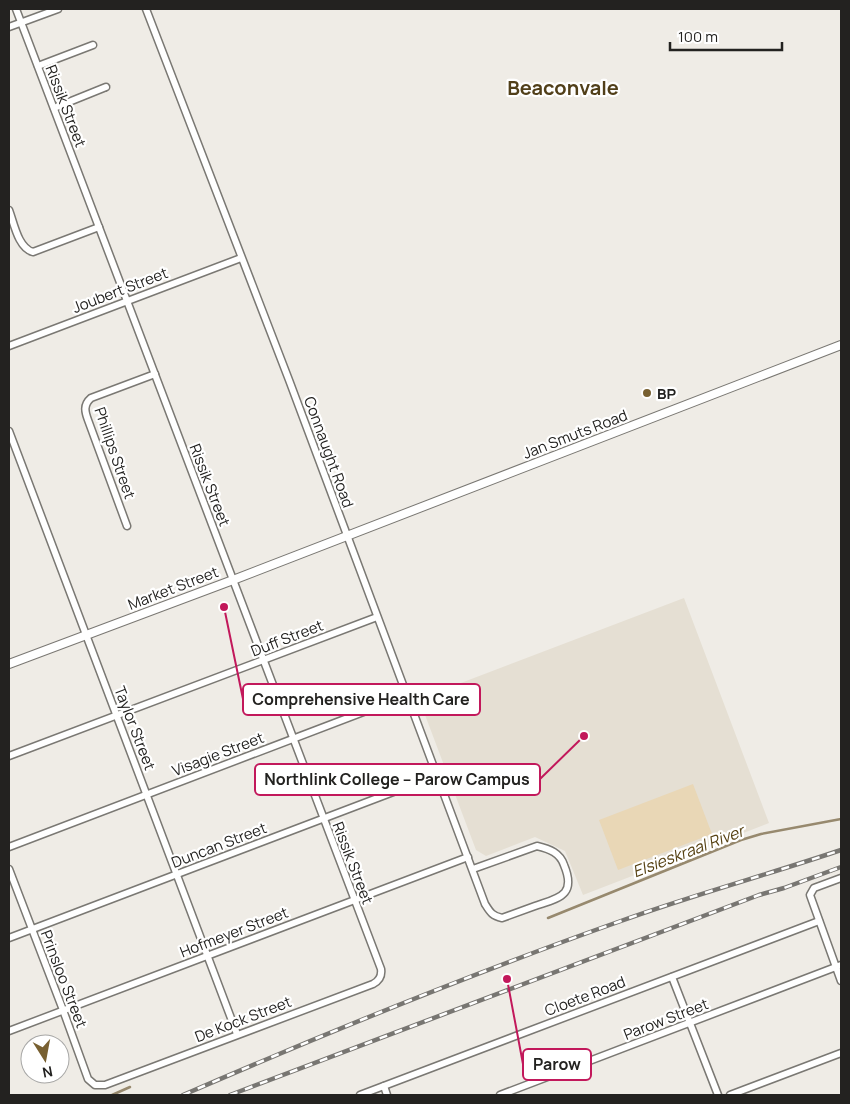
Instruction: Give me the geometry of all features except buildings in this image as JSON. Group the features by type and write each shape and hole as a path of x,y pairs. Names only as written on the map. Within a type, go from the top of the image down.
{"street":[{"name":"Rissik Street","path":"16,9 381,969"},
{"path":"9,27 58,9"},
{"name":"Connaught Road","path":"146,9 289,380 485,904 494,917 502,918 556,899 566,891 569,882 567,871 560,856 548,849 537,846 472,869"},
{"path":"38,66 93,45"},
{"path":"54,108 106,87"},
{"path":"9,210 22,245 34,252 99,228"},
{"name":"Joubert Street","path":"9,346 241,258"},
{"name":"Jan Smuts Road","path":"347,536 841,345"},
{"name":"Phillips Street","path":"127,526 85,409 86,404 91,398 155,374"},
{"name":"Taylor Street","path":"9,431 237,1034"},
{"name":"Market Street","path":"9,664 347,536"},
{"name":"Duff Street","path":"9,756 377,617"},
{"name":"Visagie Street","path":"9,847 408,696"},
{"name":"Duncan Street","path":"9,938 438,775"},
{"name":"Hofmeyer Street","path":"9,1031 468,857"},
{"name":"Prinsloo Street","path":"9,869 88,1079 95,1085 105,1085"},
{"path":"841,878 814,888 810,895 839,966 841,981"},
{"name":"Cloete Road","path":"360,1095 819,921"},
{"name":"Parow Street","path":"500,1095 839,966"},
{"name":"De Kock Street","path":"105,1085 373,984 380,978 381,969"},
{"path":"672,976 718,1095"},
{"path":"730,1095 841,1053"},
{"path":"384,1086 387,1095"}],"shaded area":[{"path":"684,598 769,823 583,895 565,851 535,837 486,856 476,850 419,699"},
{"path":"693,784 712,834 618,870 599,820"}],"waterway":[{"name":"Elsieskraal River","path":"548,918 741,840 761,834 841,819"},
{"name":"Elsieskraal River","path":"112,1095 130,1087"}],"railway":[{"path":"183,1095 291,1049 508,962 646,912 841,850"},
{"path":"230,1095 759,895 841,867"}],"place":[{"name":"BP","path":"647,393"},
{"name":"Comprehensive Health Care","path":"224,607"},
{"name":"Northlink College – Parow Campus","path":"584,736"},
{"name":"Parow","path":"507,979"}],"district":[{"name":"Beaconvale","path":"563,87"}]}
